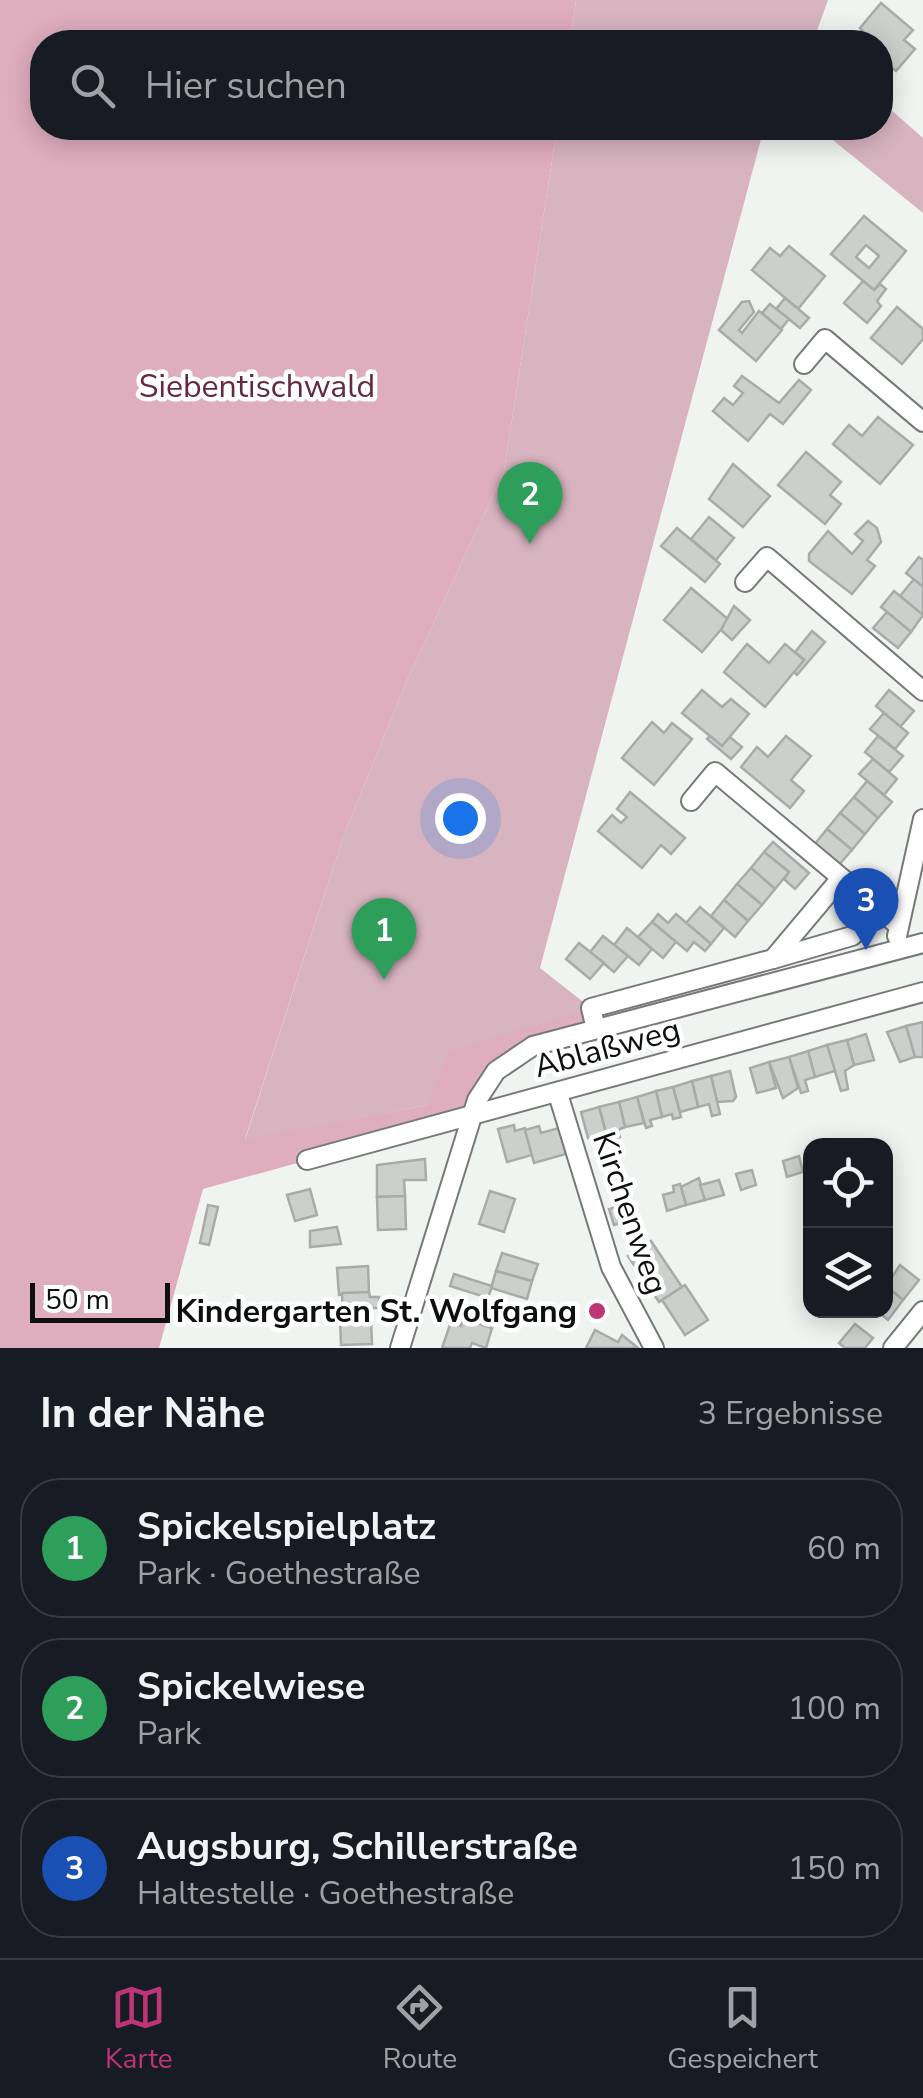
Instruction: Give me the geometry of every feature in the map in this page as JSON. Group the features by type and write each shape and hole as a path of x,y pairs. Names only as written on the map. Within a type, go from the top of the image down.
{"street":[{"path":"804,364 825,339 923,422"},
{"path":"745,582 767,557 923,691"},
{"path":"691,801 716,772 899,926"},
{"path":"893,951 923,818"},
{"path":"773,959 841,878"},
{"path":"596,1029 591,1008 852,936 879,910"},
{"path":"400,1348 471,1115 496,1070 513,1056 596,1029 923,943"},
{"name":"Ablaßweg","path":"307,1160 923,992"},
{"name":"Kirchenweg","path":"558,1094 606,1253 634,1318 654,1348"},
{"path":"893,1348 923,1310"}],"shaded area":[{"path":"576,0 828,0 817,30 572,30"},
{"path":"893,112 923,138 923,213 833,140 893,140"},
{"path":"555,140 761,140 540,968 591,1008 428,1105 245,1140 343,837 407,680 504,471"}],"green space":[{"name":"Siebentischwald","path":"0,0 576,0 572,30 30,30 30,140 555,140 504,471 407,680 343,837 245,1139 428,1105 450,1051 591,1008 596,1029 513,1056 471,1115 203,1189 159,1348 0,1348"}],"building":[{"path":"881,3 913,30 904,40 915,49 896,71 893,30 860,28"},
{"path":"864,216 906,251 874,290 831,254","holes":["866,245 879,256 869,268 856,257"]},
{"path":"789,246 825,276 798,309 752,270 770,248 780,256"},
{"path":"863,281 874,290 880,284 886,289 877,301 881,306 867,323 844,303"},
{"path":"785,298 809,318 800,328 776,309"},
{"path":"749,301 754,312 739,330 742,333 759,311 782,330 756,361 719,330 742,302"},
{"path":"770,304 789,319 781,329 762,313"},
{"path":"897,307 923,329 923,339 902,364 871,338"},
{"path":"742,376 779,403 799,380 811,390 783,424 770,414 748,441 713,411 724,398 733,405 743,393 734,386"},
{"path":"878,417 913,445 880,484 833,444 849,425 862,436"},
{"path":"806,452 841,482 830,495 841,504 825,524 778,485"},
{"path":"733,464 770,496 743,527 709,499"},
{"path":"709,517 734,538 716,560 691,539"},
{"path":"868,521 877,528 881,542 867,560 875,566 852,594 809,561 809,554 828,531 852,554 863,541 855,534"},
{"path":"677,528 720,564 705,582 661,546"},
{"path":"919,557 923,560 923,587 906,573"},
{"path":"914,579 923,587 923,615 900,596"},
{"path":"691,588 729,620 702,652 664,620"},
{"path":"894,591 923,615 911,632 881,607"},
{"path":"734,606 750,620 732,640 721,630"},
{"path":"887,612 911,632 898,648 873,628"},
{"path":"812,631 825,642 797,675 794,672 804,660 795,652"},
{"path":"747,644 769,663 785,644 804,660 765,707 724,672"},
{"path":"702,690 722,707 731,699 749,714 722,746 682,713"},
{"path":"889,690 914,711 900,727 876,706"},
{"path":"884,713 908,733 895,749 870,729"},
{"path":"652,722 664,733 672,723 692,739 654,785 622,758"},
{"path":"710,736 722,746 730,737 742,747 731,759 707,739"},
{"path":"786,736 811,756 791,780 804,791 790,808 741,767 757,747 768,757"},
{"path":"878,736 903,756 889,772 865,752"},
{"path":"873,759 897,779 884,795 859,774"},
{"path":"867,781 892,802 878,818 854,797"},
{"path":"630,792 685,838 671,854 661,845 642,868 598,831 612,815 621,823 627,817 617,809"},
{"path":"854,797 878,818 865,834 840,813"},
{"path":"840,813 865,834 852,850 827,829"},
{"path":"827,829 852,850 838,866 814,845"},
{"path":"773,842 809,873 795,889 784,879 789,872 764,852"},
{"path":"764,852 789,872 775,889 751,868"},
{"path":"751,868 775,889 762,905 737,884"},
{"path":"737,884 762,905 748,921 724,900"},
{"path":"724,900 748,921 735,937 711,916"},
{"path":"700,907 724,928 711,944 686,923"},
{"path":"658,914 668,923 676,914 711,944 705,951 694,942 687,951 652,922"},
{"path":"652,922 676,942 663,958 638,937"},
{"path":"627,928 652,949 639,965 614,945"},
{"path":"603,936 628,956 614,972 590,952"},
{"path":"579,943 604,963 590,979 566,959"},
{"path":"923,1022 923,1057 915,1057 906,1026"},
{"path":"906,1026 915,1057 900,1062 887,1032"},
{"path":"866,1034 874,1060 854,1065 847,1040"},
{"path":"847,1040 854,1065 845,1071 848,1089 841,1091 827,1045"},
{"path":"827,1045 835,1071 815,1077 808,1051"},
{"path":"808,1051 815,1077 805,1080 808,1091 801,1093 789,1057"},
{"path":"789,1057 798,1088 783,1098 769,1062"},
{"path":"769,1062 776,1088 757,1093 750,1068"},
{"path":"730,1071 736,1097 733,1101 717,1102 711,1076"},
{"path":"711,1076 720,1114 712,1116 709,1104 698,1107 692,1081"},
{"path":"692,1081 698,1107 680,1112 673,1087"},
{"path":"673,1087 681,1117 673,1119 672,1114 662,1117 656,1091"},
{"path":"656,1091 662,1117 650,1120 652,1126 646,1128 637,1097"},
{"path":"637,1097 644,1123 625,1127 619,1102"},
{"path":"619,1102 625,1127 618,1130 620,1137 608,1140 599,1107"},
{"path":"599,1107 606,1133 588,1138 581,1112"},
{"path":"514,1125 515,1131 525,1128 532,1155 507,1162 498,1129"},
{"path":"539,1126 541,1133 559,1128 566,1154 534,1163 525,1130"},
{"path":"799,1156 803,1172 787,1177 783,1161"},
{"path":"425,1159 426,1180 404,1180 405,1196 377,1197 377,1165"},
{"path":"752,1170 756,1185 741,1190 736,1174"},
{"path":"699,1178 705,1200 686,1205 681,1187"},
{"path":"719,1180 724,1195 705,1200 700,1185"},
{"path":"680,1184 686,1205 667,1211 663,1195 674,1192 673,1186"},
{"path":"310,1189 317,1215 295,1221 287,1195"},
{"path":"490,1191 515,1199 504,1232 479,1224"},
{"path":"405,1196 406,1229 378,1230 377,1197"},
{"path":"626,1204 631,1220 614,1225 609,1209"},
{"path":"208,1205 218,1207 209,1245 200,1243"},
{"path":"337,1227 341,1244 310,1247 310,1231"},
{"path":"651,1241 682,1287 659,1302 628,1256"},
{"path":"502,1253 538,1264 532,1281 496,1271"},
{"path":"900,1265 919,1280 903,1300 893,1292 893,1276"},
{"path":"368,1266 369,1292 339,1295 337,1268"},
{"path":"496,1271 532,1281 527,1299 491,1288"},
{"path":"454,1274 492,1286 488,1298 450,1286"},
{"path":"685,1285 708,1320 685,1335 662,1300"},
{"path":"369,1292 370,1297 379,1297 379,1308 370,1308 371,1319 343,1320 342,1293"},
{"path":"893,1292 903,1300 893,1313"},
{"path":"340,1319 371,1319 372,1344 341,1345"},
{"path":"463,1319 492,1328 486,1348 472,1343 470,1348 442,1348 451,1322 461,1326"},
{"path":"855,1324 873,1338 865,1348 845,1348 839,1343"},
{"path":"595,1330 618,1342 622,1335 638,1348 586,1348"}],"place":[{"name":"Spickelwiese","path":"530,544"},
{"name":"Augsburg, Schillerstraße","path":"866,950"},
{"name":"Spickelspielplatz","path":"384,980"},
{"name":"Kindergarten St. Wolfgang","path":"597,1311"}]}
